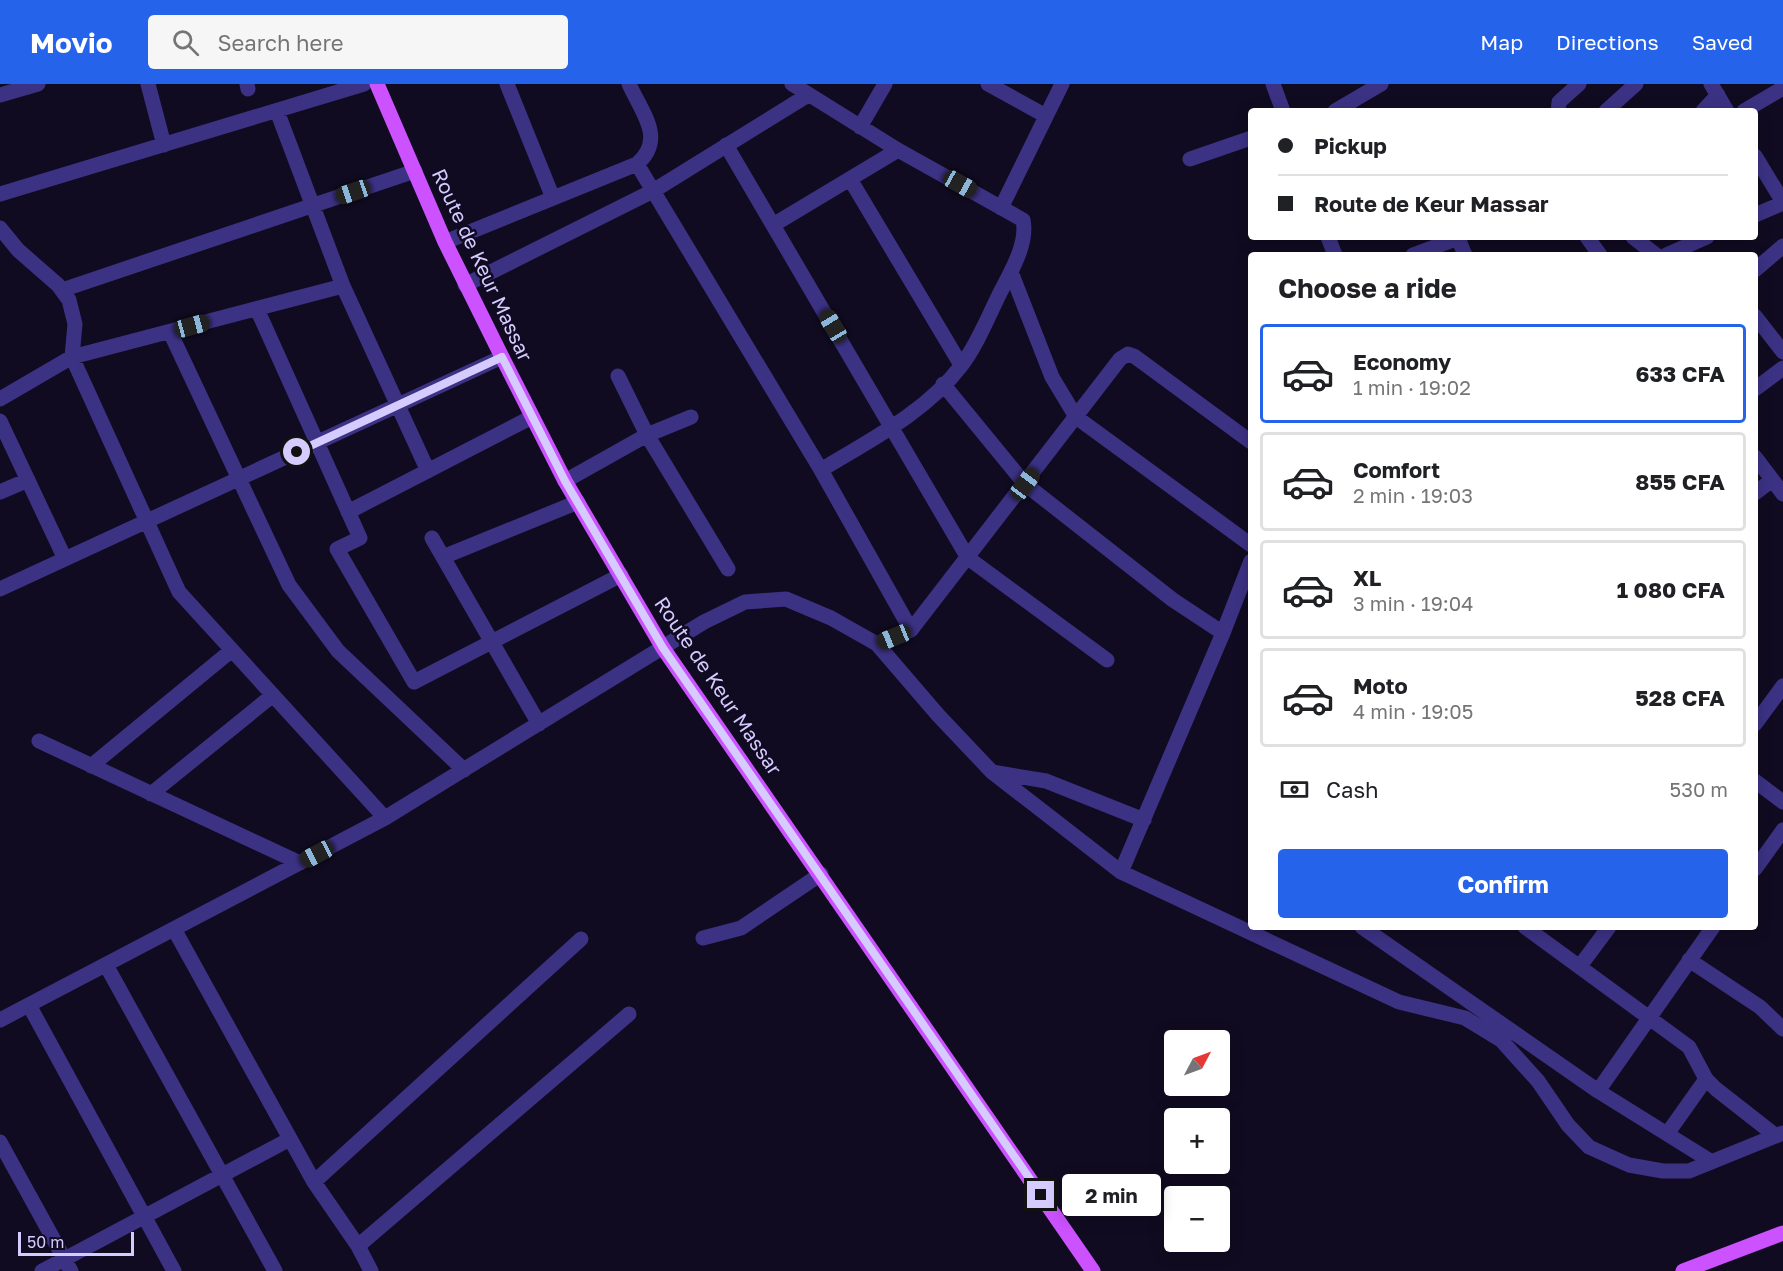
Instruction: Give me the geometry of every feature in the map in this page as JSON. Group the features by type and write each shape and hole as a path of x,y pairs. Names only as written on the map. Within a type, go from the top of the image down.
{"main road":[{"name":"Route de Keur Massar","path":"377,84 465,285 565,481 663,648 1093,1271"},
{"path":"1683,1271 1783,1233"}],"street":[{"path":"0,95 38,84"},
{"path":"148,84 164,145"},
{"path":"0,194 364,84"},
{"path":"507,84 554,198"},
{"path":"445,242 637,164 649,154 653,138 629,84"},
{"path":"792,84 898,150 1023,220 1026,231 1011,272 961,365 929,400 892,427 821,470"},
{"path":"860,127 885,84"},
{"path":"988,84 1046,116"},
{"path":"1001,208 1062,84"},
{"path":"1273,84 1282,108"},
{"path":"1340,108 1381,84"},
{"path":"1558,108 1559,102 1579,84"},
{"path":"1609,108 1636,84"},
{"path":"1749,108 1783,88"},
{"path":"1705,108 1714,90"},
{"path":"1714,90 1725,108"},
{"path":"465,285 653,191 808,95"},
{"path":"277,111 343,286 428,471"},
{"path":"1190,159 1248,139"},
{"path":"726,146 968,558 1107,660"},
{"path":"773,225 898,150"},
{"path":"1758,161 1783,202 1758,214"},
{"path":"637,164 821,470 911,630"},
{"path":"62,290 415,171"},
{"path":"850,179 961,365"},
{"path":"0,228 18,250 62,290 69,300 75,324 72,357 179,592 385,818"},
{"path":"1421,252 1454,240"},
{"path":"1636,240 1652,252"},
{"path":"1673,252 1700,240"},
{"path":"1758,267 1783,246"},
{"path":"1011,272 1052,377 1076,417 1248,543"},
{"path":"0,399 72,357 343,286"},
{"path":"257,309 360,538 337,549 414,682 621,575"},
{"path":"1758,320 1783,352"},
{"path":"170,332 289,585 338,651 464,770"},
{"path":"877,644 911,630 1120,359 1128,354 1248,440"},
{"path":"0,590 502,357"},
{"path":"1758,387 1783,368"},
{"path":"618,376 647,435 728,569"},
{"path":"944,384 1025,484 1173,600 1223,633"},
{"path":"348,512 532,417"},
{"path":"565,481 647,435 691,417"},
{"path":"0,421 65,559"},
{"path":"1758,461 1783,494"},
{"path":"0,492 28,480"},
{"path":"1758,491 1772,480"},
{"path":"443,557 578,502"},
{"path":"432,538 538,724"},
{"path":"1121,872 1248,569"},
{"path":"0,1020 385,818 704,622 744,602 786,599 831,618 877,644 938,715 992,772 1121,872 1399,1002 1465,1018 1501,1040 1538,1081 1568,1125 1589,1147 1629,1165 1663,1171 1689,1172 1780,1134"},
{"path":"91,766 232,650"},
{"path":"1758,720 1783,686"},
{"path":"151,794 273,695"},
{"path":"39,741 300,863"},
{"path":"992,772 1046,781 1144,820"},
{"path":"1758,783 1783,802"},
{"path":"1758,865 1783,830"},
{"path":"703,938 741,928 820,874"},
{"path":"174,929 314,1182 358,1246 371,1271"},
{"path":"1529,930 1650,1016 1689,1047 1706,1079 1780,1134"},
{"path":"1580,966 1607,930"},
{"path":"1598,1091 1711,930"},
{"path":"1380,932 1598,1091 1712,1162"},
{"path":"314,1182 580,939"},
{"path":"1689,960 1760,1007 1783,1029"},
{"path":"106,965 275,1271"},
{"path":"29,1005 174,1271"},
{"path":"358,1246 629,1014"},
{"path":"1668,1134 1706,1079"},
{"path":"42,1271 68,1265 144,1217 290,1139"},
{"path":"2,1150 68,1265"}],"route":[{"path":"297,452 502,357 565,481 663,648 1041,1195"}]}
